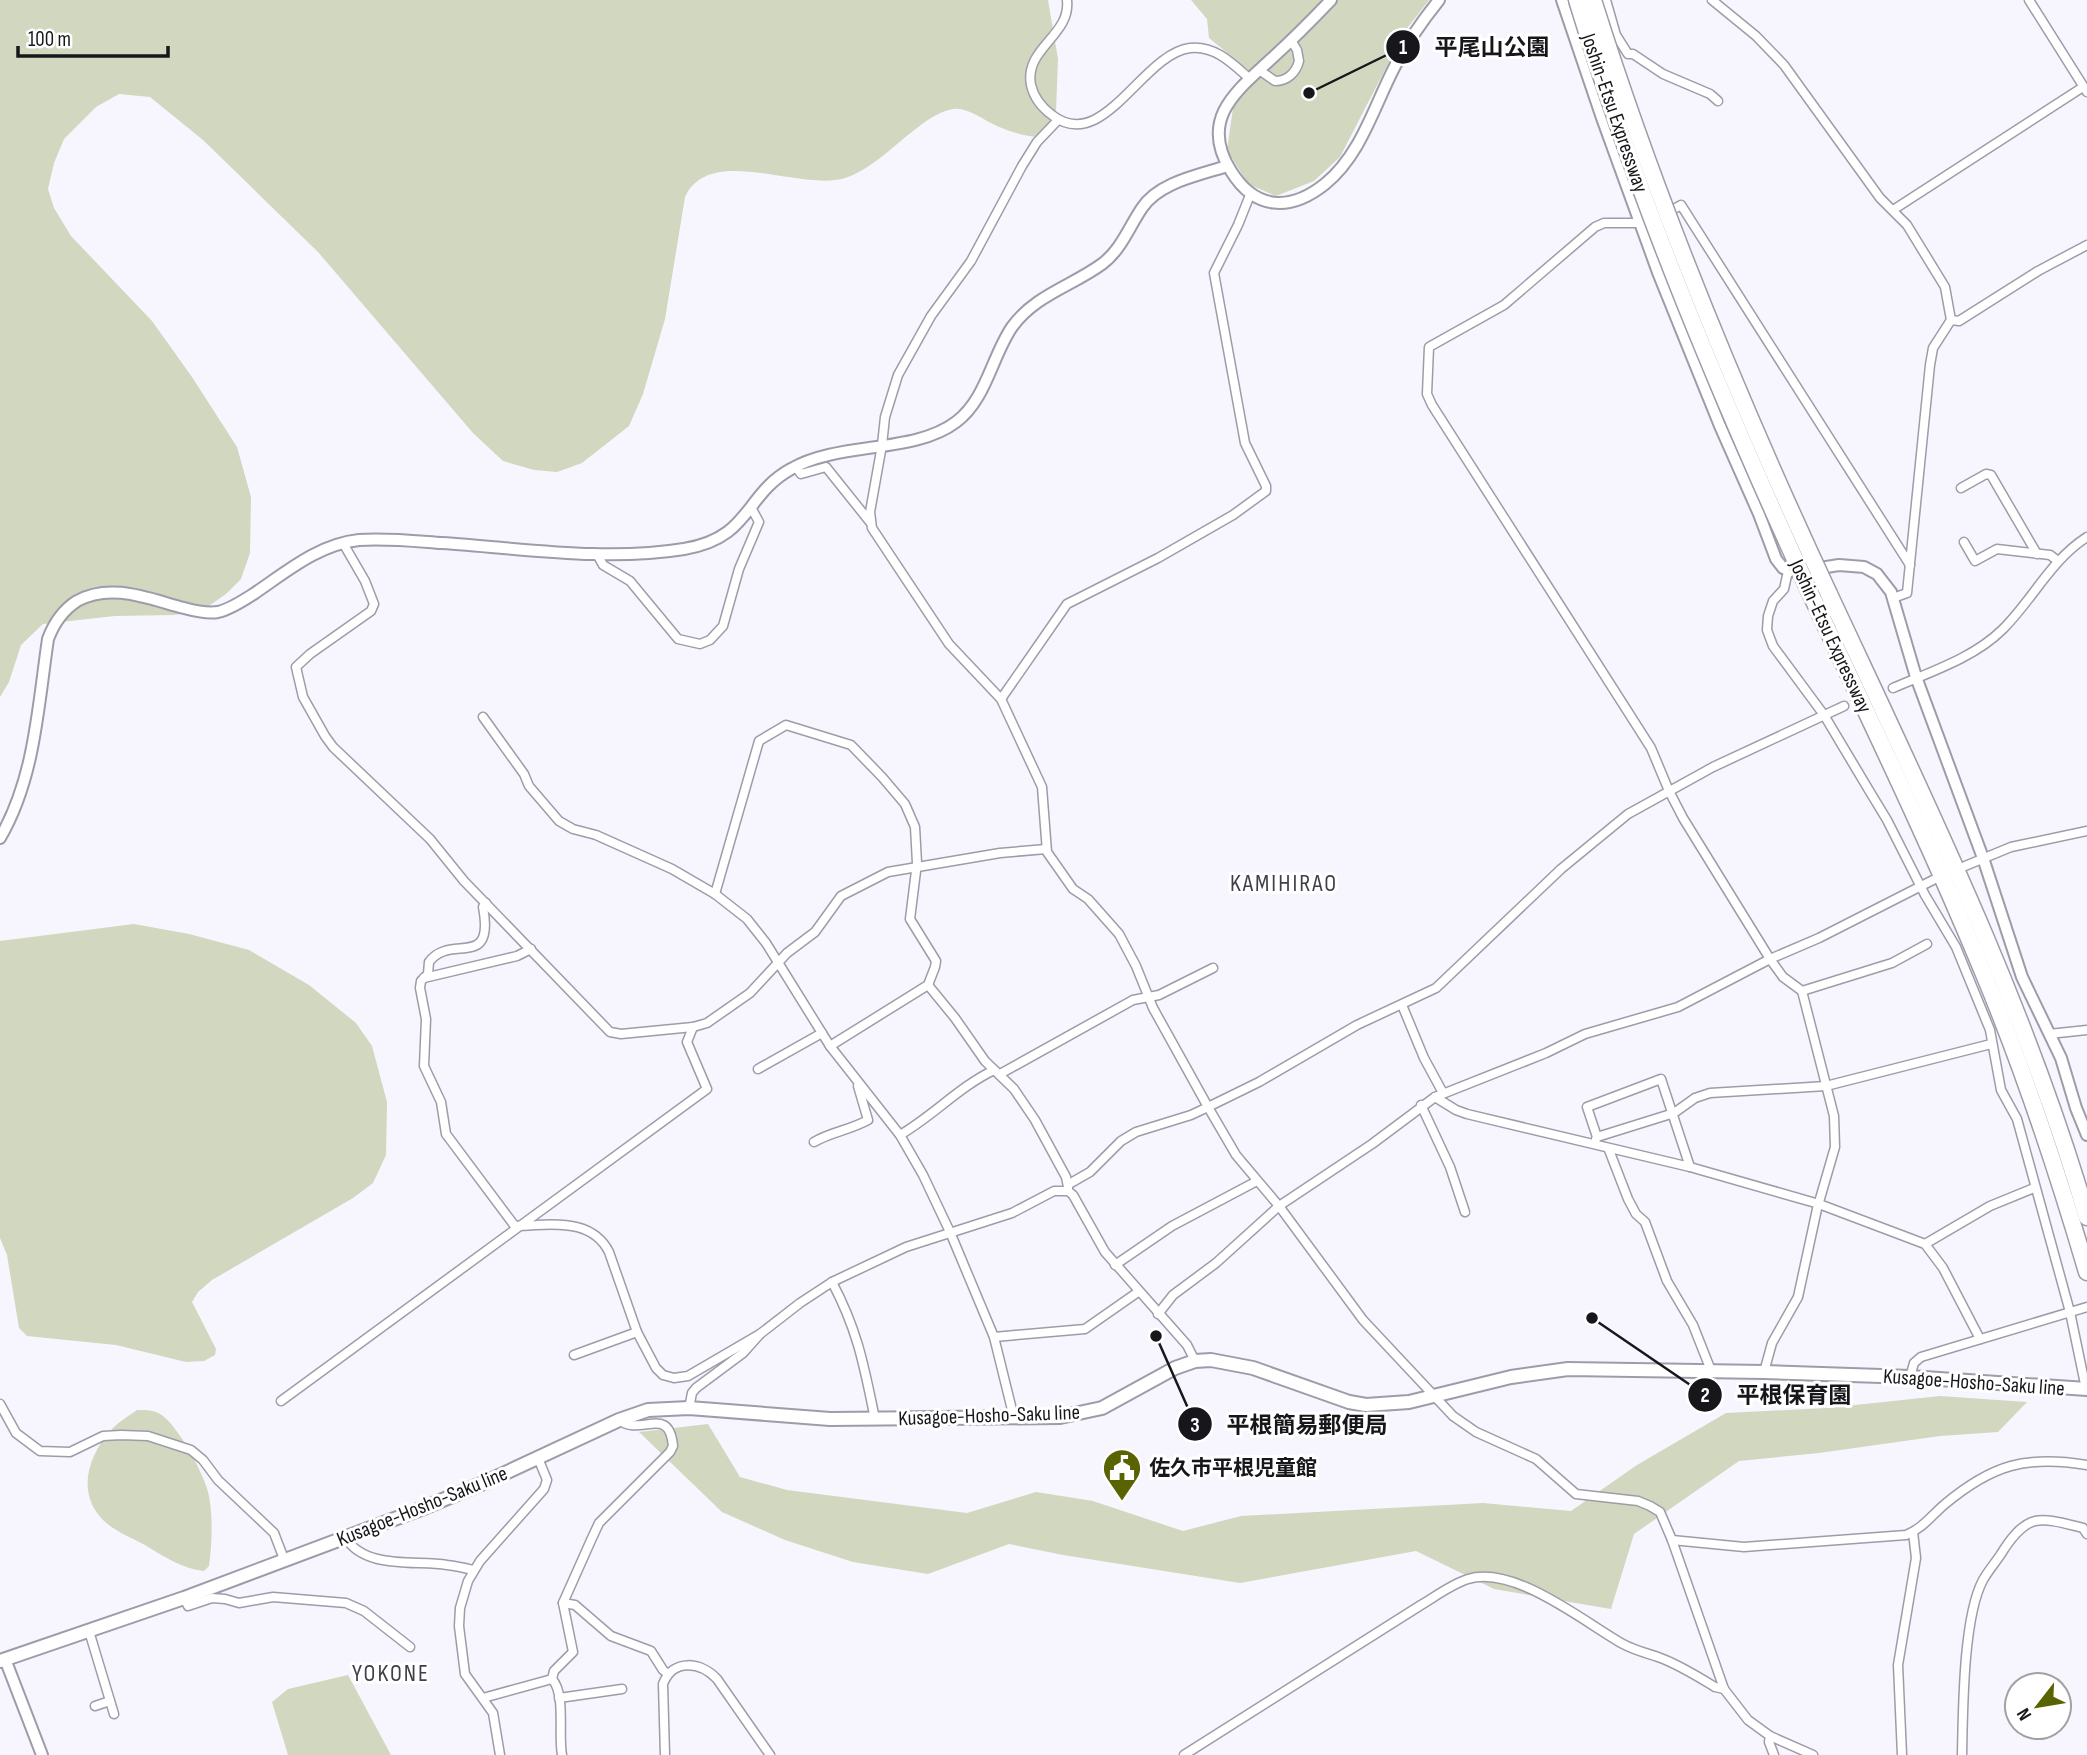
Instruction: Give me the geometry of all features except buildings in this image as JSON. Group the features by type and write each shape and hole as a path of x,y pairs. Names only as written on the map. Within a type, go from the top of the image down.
{"highway":[{"name":"Joshin-Etsu Expressway","path":"1577,0 1622,136 1686,309 1736,429 1925,799 1993,954 2029,1047 2087,1217"},
{"name":"Joshin-Etsu Expressway","path":"1593,0 1641,141 1725,364 1821,598 1984,973 2043,1130 2087,1272"}],"main road":[{"name":"Kusagoe-Hosho-Saku line","path":"2,1660 184,1598 454,1496 619,1420 648,1410 689,1408 830,1419 1060,1417 1092,1412 1175,1368 1195,1361 1211,1360 1244,1366 1349,1402 1366,1405 1397,1404 1511,1377 1568,1369 1910,1377 2086,1389"}],"street":[{"path":"1067,0 1065,19 1058,32 1036,55 1031,68 1031,85 1039,105 1058,120 1072,124 1088,124 1106,112 1161,62 1182,50 1200,48 1217,53 1250,79"},
{"path":"1331,0 1250,79 1228,104 1220,123 1219,145 1227,166 1250,195 1268,202 1296,201 1322,186 1340,170 1354,149 1401,55 1439,0"},
{"path":"1562,0 1640,225 1773,554 1779,564 1788,571 1856,565 1877,574 1893,598 1916,677 1983,858 2025,984 2065,1068 2087,1135"},
{"path":"1606,0 1616,35 1628,54 1637,56 1652,68 1710,94 1717,101"},
{"path":"1712,0 1756,36 1784,65 1880,198 1907,225 1939,274 1947,296 1951,320 1933,348 1930,365 1907,593 1893,598"},
{"path":"1893,210 2085,90 2029,0"},
{"path":"1259,70 1275,81 1292,74 1299,61 1291,40"},
{"path":"870,522 871,499 889,399 910,352 931,316 971,261 1030,154 1058,120"},
{"path":"0,838 28,773 48,639 64,612 89,595 106,592 130,594 191,610 218,612 238,604 316,553 343,543 387,540 597,554 678,550 712,542 727,534 775,480 795,466 820,457 931,435 958,421 972,405 1005,339 1027,310 1110,257 1142,208 1156,193 1227,166"},
{"path":"1001,699 1066,604 1158,558 1233,515 1266,491 1245,443 1214,273 1250,195"},
{"path":"1764,1372 1772,1343 1798,1297 1836,1136 1802,990 1783,977 1770,959 1668,791 1651,748 1432,405 1427,394 1429,347 1504,305 1595,227 1604,223 1640,225 1682,205 1910,565"},
{"path":"1951,320 1959,321 2038,271 2087,245"},
{"path":"795,466 801,474 826,467 870,522 948,644 1001,699 1042,787 1046,849 1073,889 1088,898 1119,934 1148,997 1236,1155 1279,1206 1363,1320 1432,1396 1466,1426 1542,1463 1576,1494 1638,1502 1655,1508 1664,1519 1724,1689 1748,1720 1770,1736 1813,1755"},
{"path":"1961,488 1986,474 1991,475 2037,554"},
{"path":"597,554 603,565 630,581 678,639 700,644 710,640 723,626 740,569 759,522 752,509"},
{"path":"1892,688 1964,656 1992,639 2012,620 2058,561 2087,537"},
{"path":"1964,542 1975,561 1997,550 2054,557 2058,561"},
{"path":"343,543 365,581 374,604 371,611 299,662 296,667 303,697 333,747 430,839 464,881 610,1032 621,1034 707,1023 750,993 778,963 815,932 841,896 888,872 1000,853 1046,849"},
{"path":"1788,571 1784,589 1773,601 1768,616 1768,630 1773,646 1824,715 1887,820 1956,947 1990,1030 2001,1090 2017,1119 2034,1188 2072,1311 2086,1389"},
{"path":"689,1408 694,1391 800,1303 832,1282 897,1250 1013,1213 1054,1191 1068,1187 1090,1172 1121,1141 1136,1132 1208,1107 1259,1082 1357,1025 1436,988 1560,869 1628,814 1713,767 1844,706"},
{"path":"483,717 524,774 529,786 559,821 672,870 715,894 747,919 830,1046 900,1135 923,1175 950,1232 993,1337 1014,1418"},
{"path":"715,894 759,741 786,725 851,745 905,804 915,827 916,868 910,919 936,961 935,967 928,985 830,1046"},
{"path":"1965,866 2011,847 2087,831"},
{"path":"1158,1314 1173,1295 1216,1263 1279,1206 1372,1144 1421,1105 1585,1034 1678,1007 1770,959 1819,938 1920,884 1933,880"},
{"path":"486,903 483,907 485,930 480,942 471,947 436,954 429,962 428,974 421,981 426,1019 424,1066 442,1104 446,1134 510,1222 520,1226 570,1226 587,1229 597,1236 609,1252 637,1332 656,1368 663,1375 674,1378 688,1376 761,1334"},
{"path":"1802,990 1892,963 1927,944"},
{"path":"425,978 517,956 531,949"},
{"path":"900,1135 936,1111 960,1089 1133,1000 1158,995 1213,968"},
{"path":"928,985 985,1061 1014,1089 1035,1120 1068,1187 1105,1252 1187,1345 1195,1361"},
{"path":"1402,1005 1439,1095 1456,1110 1595,1141 1609,1150 1689,1167 1819,1204 1925,1244 1943,1268 1980,1339"},
{"path":"281,1401 707,1089 687,1042 692,1027"},
{"path":"2049,1034 2087,1030"},
{"path":"758,1069 822,1033"},
{"path":"1595,1141 1674,1113 1695,1098 1719,1091 1826,1086 1991,1044"},
{"path":"1595,1141 1587,1107 1661,1079 1689,1167"},
{"path":"814,1142 826,1134 854,1128 868,1120 858,1083"},
{"path":"1421,1105 1450,1167 1465,1213"},
{"path":"1609,1150 1628,1199 1636,1214 1645,1222 1667,1281 1693,1325 1712,1373"},
{"path":"1115,1265 1172,1226 1257,1181"},
{"path":"1925,1244 1990,1206 2034,1188"},
{"path":"832,1282 861,1346 875,1419"},
{"path":"993,1337 1085,1329 1138,1292"},
{"path":"1910,1377 1917,1359 2087,1307"},
{"path":"574,1355 637,1332"},
{"path":"0,1404 16,1433 40,1451 70,1452 103,1436 121,1435 148,1436 191,1450 265,1527 274,1533 284,1559"},
{"path":"552,1679 554,1671 573,1651 563,1602 599,1523 673,1446 670,1430 665,1424 626,1426 619,1420"},
{"path":"500,1755 493,1713 465,1674 459,1626 460,1608 473,1570 544,1489 547,1480 538,1458"},
{"path":"1672,1540 1744,1547 1906,1535 1965,1487 1991,1472 2023,1463 2087,1465"},
{"path":"1962,1755 1968,1652 1978,1594 1983,1581 2009,1541 2030,1523 2036,1521 2083,1528 2087,1534"},
{"path":"1902,1755 1898,1665 1916,1558 1913,1532"},
{"path":"345,1537 348,1543 359,1551 382,1559 416,1564 445,1564 473,1570"},
{"path":"1184,1755 1421,1605 1458,1583 1475,1577 1496,1578 1524,1586 1596,1625 1623,1644 1658,1657 1715,1687 1724,1689"},
{"path":"184,1598 188,1606 212,1598 239,1603 273,1597 346,1603 364,1611 410,1647"},
{"path":"563,1602 575,1605 611,1636 651,1651 668,1674"},
{"path":"89,1631 114,1714"},
{"path":"2,1660 43,1755"},
{"path":"666,1755 662,1690 668,1674 689,1664 712,1674 734,1700 770,1755"},
{"path":"483,1698 552,1679"},
{"path":"552,1679 557,1685 559,1698 562,1755"},
{"path":"559,1698 622,1689"},
{"path":"95,1706 110,1701"},
{"path":"1770,1736 1769,1742 1774,1755"}],"green space":[{"path":"0,0 1048,0 1058,59 1056,112 1049,127 1038,137 1012,132 959,109 940,113 927,120 873,163 845,178 826,181 734,171 714,173 697,181 685,197 665,319 643,394 629,426 582,463 557,472 534,470 503,461 473,433 318,252 203,140 150,97 119,94 96,107 64,139 54,163 48,189 54,208 71,236 152,321 237,447 251,497 250,553 241,579 226,594 203,610 174,615 115,616 43,624 21,645 9,682 0,697"},
{"path":"1191,0 1429,0 1405,31 1340,157 1314,181 1276,196 1248,184 1227,150 1233,108 1258,78 1209,38 1207,19"},
{"path":"134,924 189,934 249,950 309,985 356,1023 372,1046 387,1102 386,1155 373,1183 353,1198 212,1280 198,1292 192,1302 216,1349 215,1355 204,1361 186,1362 116,1345 27,1336 19,1328 7,1255 0,1238 0,941"},
{"path":"1940,1396 2027,1402 1998,1432 1940,1436 1739,1461 1634,1534 1611,1609 1494,1589 1416,1551 1240,1583 1009,1544 928,1574 853,1562 785,1540 722,1512 639,1432 708,1424 740,1477 787,1490 967,1513 1036,1492 1093,1501 1183,1531 1241,1516 1483,1503 1571,1511 1637,1465 1726,1413 1827,1408"},
{"path":"137,1410 157,1413 169,1422 191,1453 203,1477 209,1496 212,1522 209,1566 204,1571 173,1561 112,1528 103,1520 90,1498 88,1474 97,1450 114,1426"},
{"path":"348,1675 391,1755 288,1755 272,1702 288,1689"}],"place":[{"name":"平尾山公園","path":"1309,93"},
{"name":"平根保育園","path":"1592,1318"},
{"name":"平根簡易郵便局","path":"1156,1336"},
{"name":"佐久市平根児童館","path":"1122,1502"}],"district":[{"name":"KAMIHIRAO","path":"1284,883"},
{"name":"YOKONE","path":"391,1673"}]}
